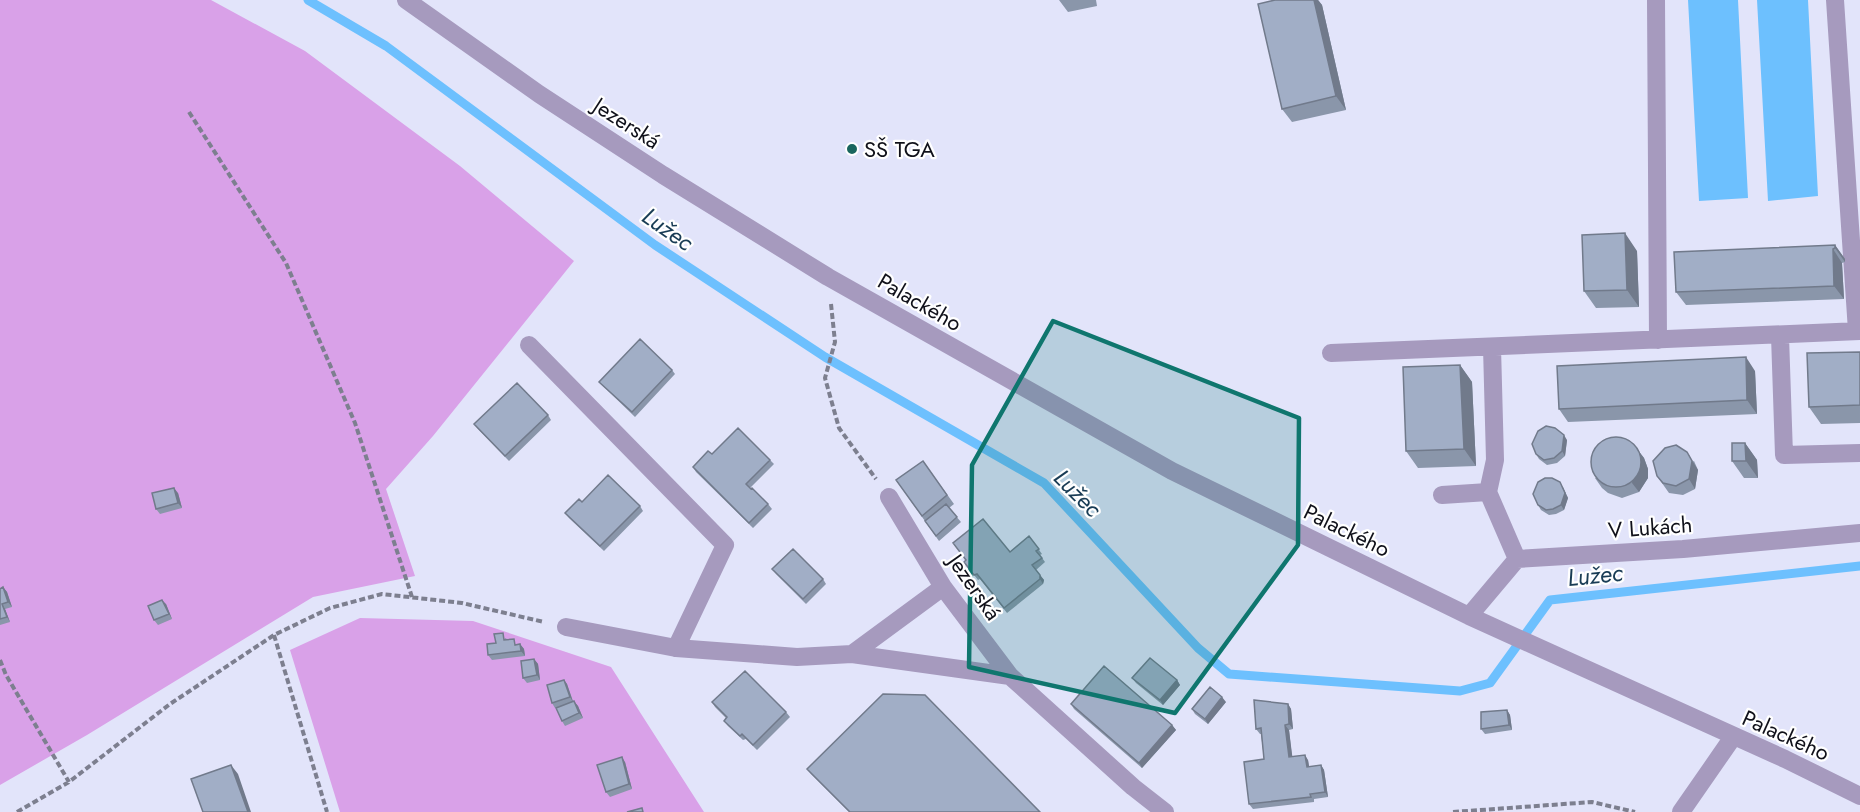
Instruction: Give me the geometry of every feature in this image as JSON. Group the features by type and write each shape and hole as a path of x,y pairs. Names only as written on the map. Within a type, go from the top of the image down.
{"street":[{"name":"Jezerská","path":"406,0 539,94 663,175 828,277"},
{"path":"1656,0 1658,340"},
{"path":"1330,353 1858,331 1835,0"},
{"name":"Palackého","path":"828,277 1172,471 1468,616 1785,759 1860,796"},
{"path":"1780,336 1784,455 1860,453"},
{"path":"529,345 725,545 676,648"},
{"path":"1468,616 1517,559 1488,492 1495,460 1492,346"},
{"path":"1442,495 1488,492"},
{"name":"Jezerská","path":"889,497 943,587 1011,676 1133,788 1165,812"},
{"name":"V Lukách","path":"1517,559 1683,549 1860,533"},
{"path":"852,654 943,587"},
{"path":"566,627 676,648 797,657 852,654 1011,676"},
{"path":"1680,812 1734,737"}],"path":[{"path":"189,112 286,263 355,423 412,597"},
{"path":"835,342 825,378 839,428 889,497"},
{"path":"17,812 69,782 170,704 274,635 330,608 382,594 462,603 566,627"},
{"path":"274,635 327,812"},
{"path":"0,660 6,675 69,782"},
{"path":"1453,812 1592,802 1635,812"}],"highlighted area":[{"path":"1053,321 1299,418 1298,545 1175,713 969,667 972,465"}],"shaded area":[{"path":"0,0 211,0 305,51 460,166 574,261 433,436 386,489 415,576 313,597 87,735 0,785"},
{"path":"360,618 473,621 611,667 704,812 340,812 290,650"}],"water":[{"path":"1688,0 1738,0 1748,198 1699,201"},
{"path":"1757,0 1808,0 1818,196 1768,201"}],"building":[{"path":"1275,0 1314,0 1336,96 1282,109 1258,4"},
{"path":"1625,233 1627,290 1584,291 1582,235"},
{"path":"1835,245 1833,249 1834,286 1676,292 1674,252"},
{"path":"640,339 672,370 632,412 599,382"},
{"path":"1860,352 1860,405 1809,407 1807,353"},
{"path":"1746,357 1747,400 1559,409 1557,366"},
{"path":"1460,365 1464,449 1406,451 1403,367"},
{"path":"517,383 548,415 505,456 474,424"},
{"path":"1546,426 1555,428 1564,435 1562,451 1554,458 1544,460 1536,454 1532,444 1538,431"},
{"path":"738,428 770,460 746,484 768,504 749,523 693,467 708,451 712,454"},
{"path":"1611,437 1621,437 1634,444 1641,457 1641,467 1634,480 1621,487 1611,487 1602,483 1595,476 1591,467 1591,457 1595,448 1602,441"},
{"path":"1732,443 1745,443 1746,461 1732,461"},
{"path":"1676,445 1687,452 1692,461 1689,479 1676,486 1663,483 1657,476 1653,461 1665,448"},
{"path":"923,461 947,495 922,516 896,480"},
{"path":"608,475 640,506 600,546 565,513 579,499 582,502"},
{"path":"1545,478 1552,478 1560,482 1565,493 1561,505 1546,510 1538,505 1533,494 1538,482"},
{"path":"174,488 178,503 156,509 152,493"},
{"path":"946,504 957,517 936,536 925,521"},
{"path":"983,519 1010,552 1029,536 1039,549 1036,551 1042,558 1032,565 1040,575 1040,579 1004,608 977,574 974,575 953,543"},
{"path":"793,549 823,579 803,599 772,569"},
{"path":"3,587 8,602 2,604 7,617 0,619 0,589"},
{"path":"162,600 169,614 154,620 148,606"},
{"path":"503,633 504,640 514,639 515,645 520,644 521,651 488,655 487,644 496,643 494,634"},
{"path":"1150,658 1177,680 1160,700 1132,678"},
{"path":"534,659 537,675 523,678 521,661"},
{"path":"1104,666 1172,725 1139,763 1071,704"},
{"path":"745,671 786,712 753,745 724,721 727,717 712,702"},
{"path":"564,680 570,697 552,703 547,685"},
{"path":"1210,687 1222,697 1205,719 1192,709"},
{"path":"883,694 925,695 1040,812 850,812 807,769"},
{"path":"1254,700 1288,704 1289,724 1285,725 1289,757 1305,755 1307,767 1321,765 1325,792 1310,794 1311,797 1249,804 1244,762 1264,759 1261,728 1256,729"},
{"path":"574,701 579,713 562,721 556,708"},
{"path":"1507,710 1509,725 1481,729 1481,712"},
{"path":"622,757 629,784 606,792 597,765"},
{"path":"231,765 248,812 203,812 191,779"},
{"path":"642,808 643,812 627,812"}],"waterway":[{"name":"Lužec","path":"308,0 386,46 655,245 825,357 1044,483 1198,648 1229,674 1460,691 1490,683 1550,600 1860,566"}],"place":[{"name":"SŠ TGA","path":"852,149"}]}
